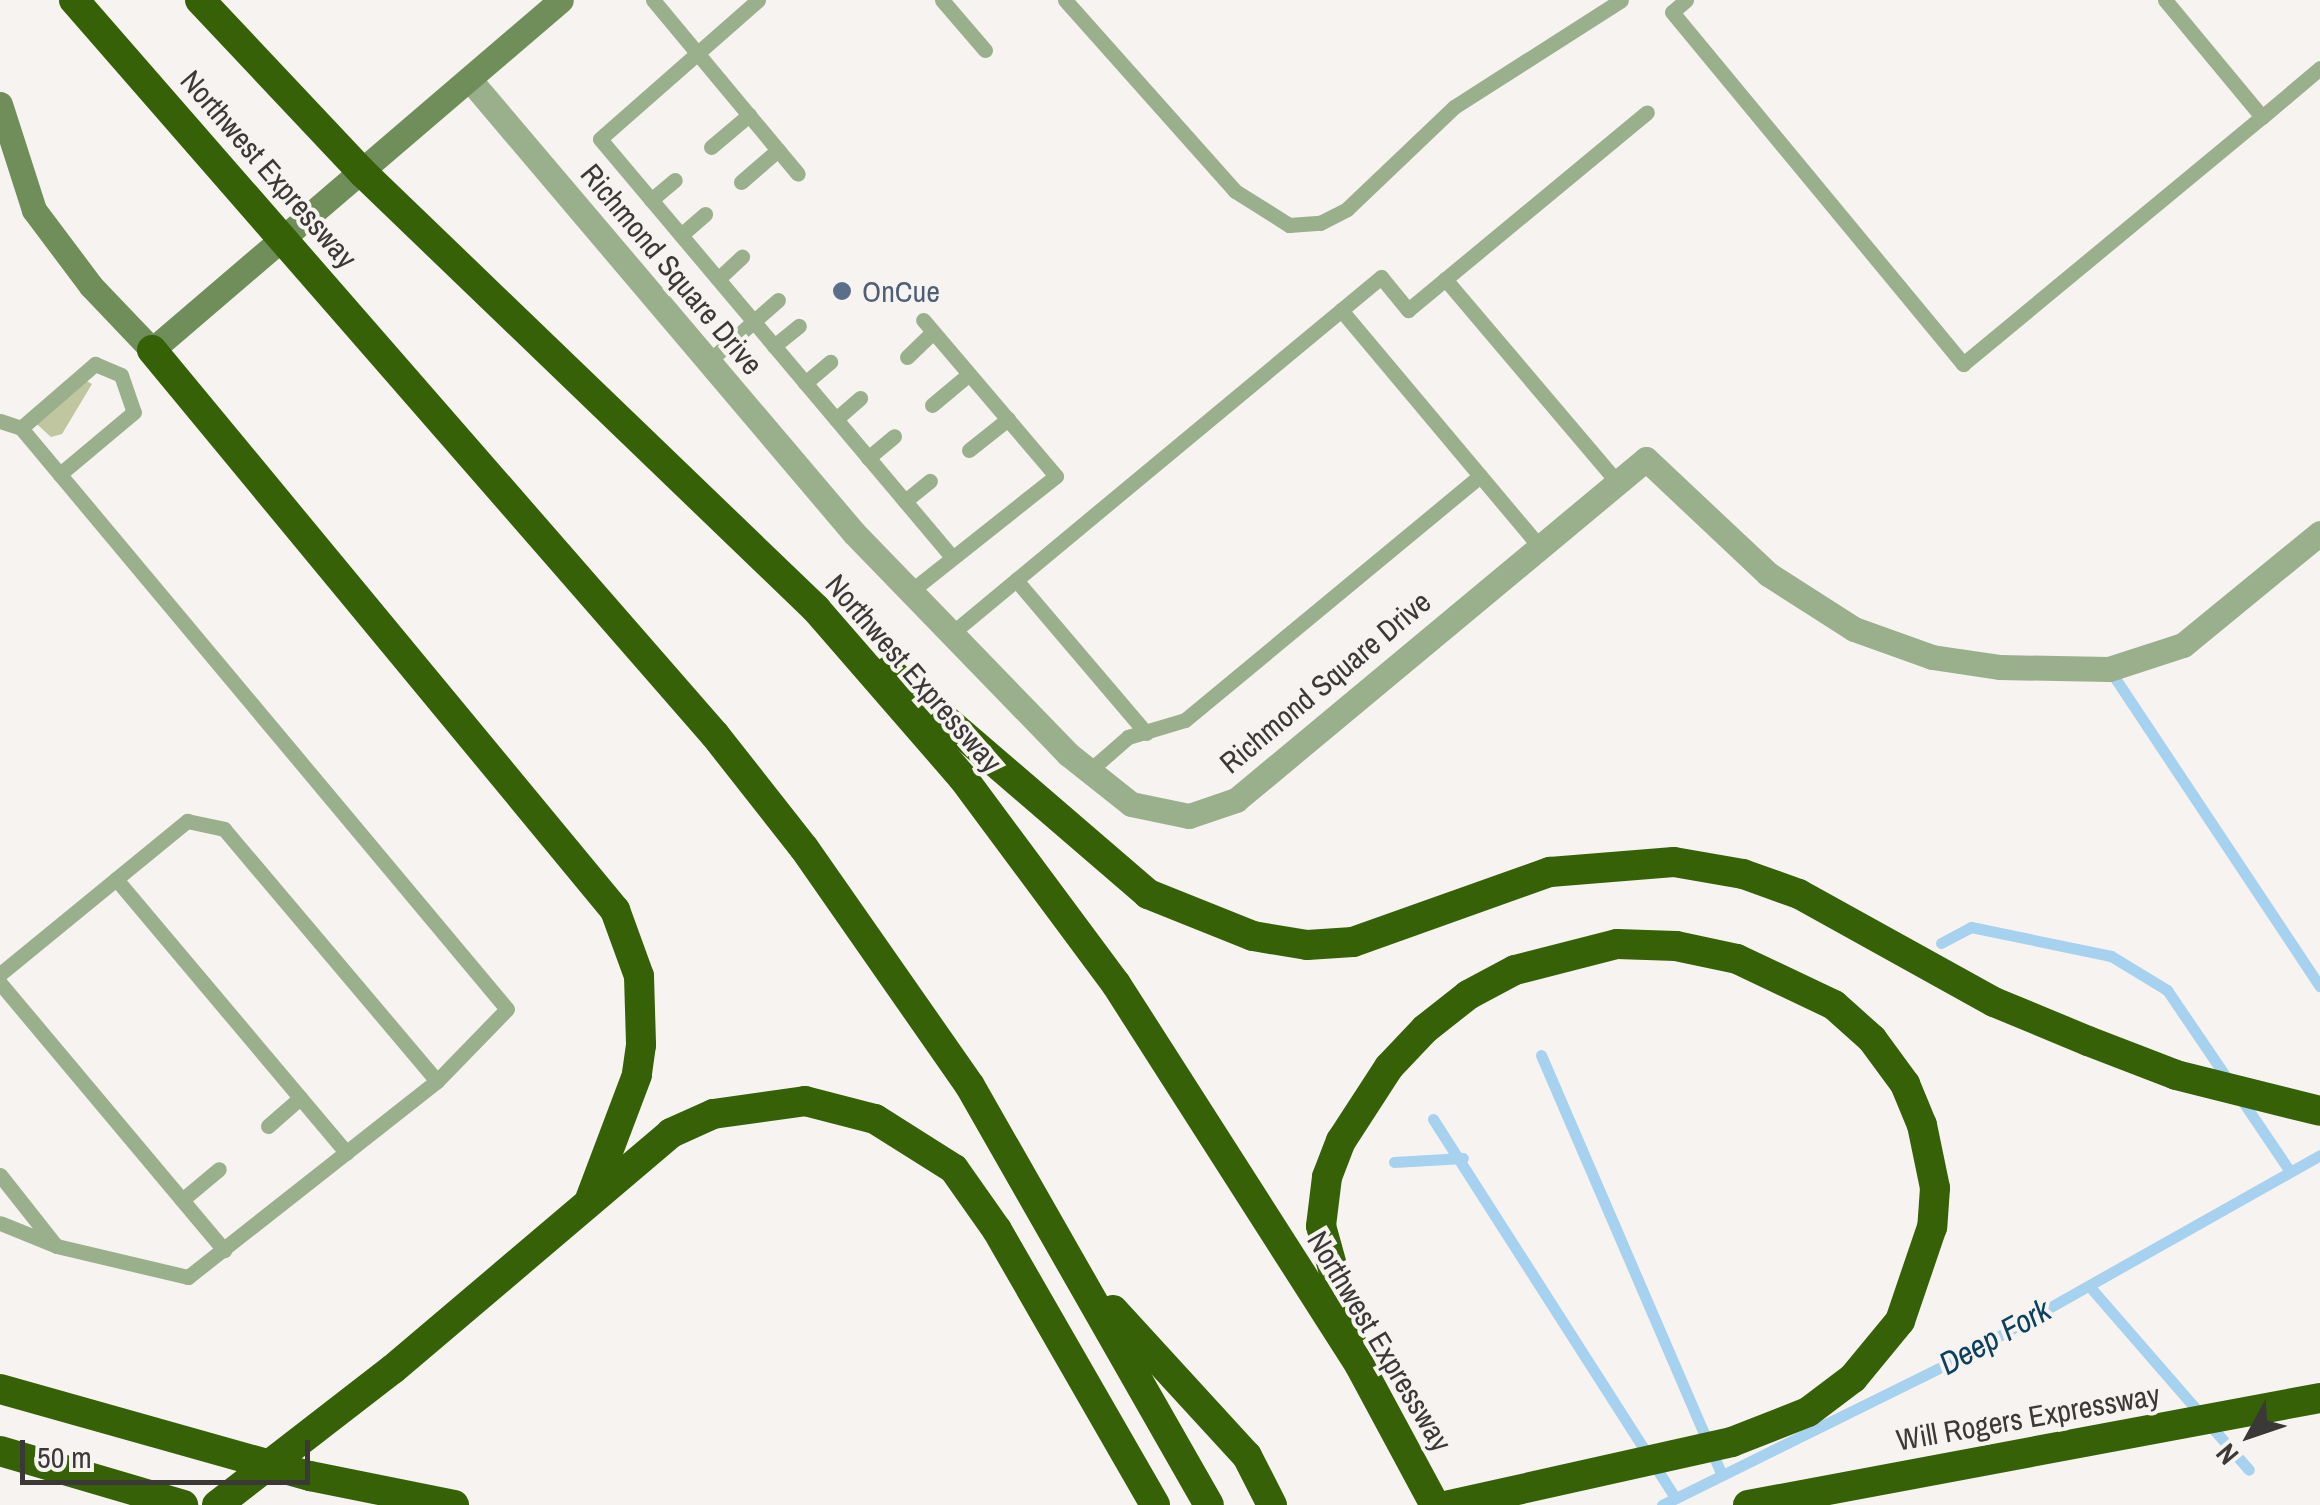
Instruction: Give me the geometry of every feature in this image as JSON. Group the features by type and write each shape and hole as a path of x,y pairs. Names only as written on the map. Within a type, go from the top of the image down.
{"highway":[{"name":"Northwest Expressway","path":"74,0 715,735 804,848 970,1086 1205,1498"},
{"name":"Northwest Expressway","path":"200,0 363,174 816,609 963,778 1116,984 1360,1366 1436,1505"},
{"path":"152,350 615,910 638,976 641,1045 637,1075 586,1209"},
{"path":"816,609 1148,894 1200,919 1307,946 1352,942 1550,872 1674,862 1743,874 1800,894 1994,1002 2088,1042 2176,1074 2320,1111"},
{"path":"1360,1366 1320,1226 1327,1177 1358,1110 1388,1067 1468,995 1515,970 1573,950 1656,945 1737,959 1793,980 1872,1039 1905,1084 1922,1125 1934,1188 1925,1263 1900,1321 1853,1378 1808,1412 1732,1442 1450,1505"},
{"path":"218,1505 293,1451 672,1133 713,1114 805,1101 846,1108 905,1133 954,1169 975,1195 1155,1505"},
{"path":"1077,1271 1247,1456 1272,1505"},
{"path":"0,1389 292,1472 454,1505"},
{"name":"Will Rogers Expressway","path":"1748,1505 2308,1400"},
{"path":"0,1451 184,1505"}],"street":[{"path":"0,104 34,210 91,286 152,350 363,174 561,0"},
{"name":"Richmond Square Drive","path":"470,80 708,362 910,591 1089,771 1131,804 1189,816 1236,800 1646,459 1768,574 1854,629 1932,656 2060,672 2109,668 2183,645 2320,533"}],"lane":[{"path":"653,0 798,174"},
{"path":"758,0 600,138 952,557"},
{"path":"942,0 985,50"},
{"path":"1065,0 1235,191 1289,225 1320,223 1346,209 1454,107 1620,0"},
{"path":"1686,0 1672,12 1963,364 2320,68"},
{"path":"2165,0 2262,117"},
{"path":"951,634 1380,278 1408,310 1647,112"},
{"path":"711,147 748,116"},
{"path":"741,182 778,150"},
{"path":"651,200 674,180"},
{"path":"681,236 705,214"},
{"path":"718,279 742,258"},
{"path":"1444,279 1617,482"},
{"path":"708,362 778,300"},
{"path":"1341,310 1539,546"},
{"path":"774,346 799,326"},
{"path":"907,357 928,326 1056,476 910,591"},
{"path":"121,375 152,350"},
{"path":"805,383 830,362"},
{"path":"21,428 96,364 121,375 134,412 60,474"},
{"path":"932,405 969,374"},
{"path":"836,419 860,398"},
{"path":"969,450 1008,419"},
{"path":"0,421 21,428 506,1009 437,1081 188,1277 57,1246 0,1223"},
{"path":"868,458 894,436"},
{"path":"1089,771 1116,744 1185,720 1480,476"},
{"path":"905,501 930,480"},
{"path":"1016,580 1146,733"},
{"path":"0,974 187,821 224,829 437,1081"},
{"path":"116,879 347,1153"},
{"path":"0,983 224,1250"},
{"path":"268,1126 300,1098"},
{"path":"182,1200 218,1168"},
{"path":"0,1174 57,1246"}],"green space":[{"path":"85,380 92,384 62,434 51,437 28,416"}],"waterway":[{"path":"2109,669 2320,986"},
{"path":"1941,943 1971,927 2111,956 2167,990 2231,1084"},
{"path":"1541,1055 1721,1472"},
{"path":"2241,1099 2289,1170"},
{"path":"1433,1119 1675,1498"},
{"name":"Deep Fork","path":"1662,1505 1960,1358 2320,1155"},
{"path":"1394,1162 1463,1158"},
{"path":"2090,1287 2249,1470"}],"place":[{"name":"OnCue","path":"842,291"}]}
